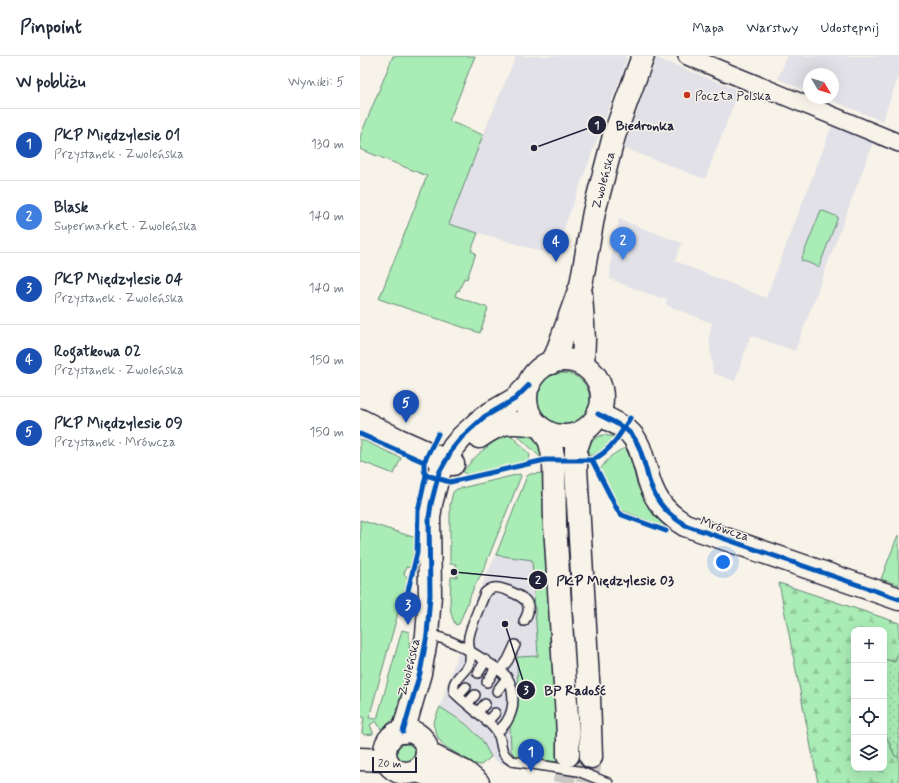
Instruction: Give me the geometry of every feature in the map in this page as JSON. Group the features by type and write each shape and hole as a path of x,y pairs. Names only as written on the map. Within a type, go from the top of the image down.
{"street":[{"name":"Zwoleńska","path":"551,362 556,355 581,285 594,212 612,144 643,56"},
{"path":"687,56 899,143"},
{"name":"Zwoleńska","path":"581,285 584,339 583,365"},
{"path":"540,428 559,436 567,436 582,432 593,423 598,414 602,401 600,387 591,371 583,365 568,360 551,362 534,376 528,385 526,396 527,407 531,417 550,442 554,460 555,525 568,719 568,755"},
{"name":"Zwoleńska","path":"416,748 434,670 434,636 443,613 441,521 442,499 449,462 462,437 476,423 515,399 528,385"},
{"name":"Mrówcza","path":"598,414 621,426 636,440 650,486 656,498 665,511 685,525 899,599"},
{"path":"360,420 398,440 449,462"},
{"name":"Zwoleńska","path":"449,462 474,441 496,427 512,422 540,428"},
{"path":"582,432 576,449 576,468 589,697 590,757"},
{"path":"416,748 409,773 402,773 389,766 386,752 390,738 396,734 416,748 457,783"},
{"path":"360,746 386,752"},
{"path":"416,748 465,772 478,783"},
{"path":"360,759 386,752"}],"lane":[{"path":"524,622 529,608 527,602 523,598 501,588 493,588 489,590 485,594 469,635 471,658 469,665 455,681 453,690 497,733 502,752 512,761 578,771 608,783"},
{"path":"434,636 456,643 470,651 498,669 507,678 512,708 508,720 497,733"},
{"path":"487,682 493,673 508,660 515,645"},
{"path":"478,673 485,660"},
{"path":"497,691 507,678"},
{"path":"458,696 466,687"},
{"path":"467,704 475,695"},
{"path":"477,713 485,704"},
{"path":"487,722 495,713"}],"shaded area":[{"path":"516,56 625,56 627,60 554,255 449,224 483,135"},
{"path":"787,56 899,56 899,76 882,121 839,104 839,68 803,68 803,89 778,79"},
{"path":"656,58 739,90 705,179 624,148"},
{"path":"832,126 873,143 795,351 752,336 750,337 735,381 713,373 709,338 712,323 666,305 667,299 662,297 661,299 610,279 612,248 619,219 682,243 675,261 766,298"},
{"path":"496,555 532,560 538,656 517,657 518,709 510,726 511,750 519,758 519,766 500,764 491,757 482,740 466,724 440,707 455,661 476,608 479,591"}],"green space":[{"path":"393,56 475,56 449,121 483,135 449,224 478,233 471,251 476,253 467,279 464,278 459,291 457,290 455,296 488,308 480,333 379,299 427,176 360,149 360,137"},
{"path":"821,210 838,217 819,267 801,260"},
{"path":"563,373 573,375 582,381 588,390 590,400 588,410 582,419 573,425 563,427 553,425 544,419 538,410 536,400 538,390 544,381 553,375"},
{"path":"513,431 530,436 539,446 544,458 541,458"},
{"path":"504,435 512,436 530,455 528,462 469,476 463,472 481,452"},
{"path":"603,435 615,437 602,450 595,454 586,456 591,442"},
{"path":"360,439 401,458 394,474 360,461"},
{"path":"626,448 641,493 652,510 665,525 664,527 623,511 610,492 600,470 611,456"},
{"path":"545,473 560,755 557,762 519,758 512,753 511,750 510,726 518,709 517,657 538,656 532,560 496,555 527,476 530,474"},
{"path":"520,474 521,476 483,571 474,587 459,624 456,625 451,615 450,608 451,577 457,577 456,564 450,564 450,505 453,492 457,489"},
{"path":"360,520 416,538 411,568 406,567 404,575 408,577 369,718 377,719 402,630 409,632 410,665 394,719 381,729 376,721 370,725 373,734 364,735 362,733 364,717 360,717"},
{"path":"899,535 899,585 881,579"},
{"path":"779,583 899,623 899,648 895,662 887,660 887,627 851,627 851,771 887,771 887,738 895,756 899,757 899,783 818,783"},
{"path":"899,648 899,757 895,756 887,738 887,660 895,662"},
{"path":"440,707 466,724 482,740 491,757 481,765 474,764 444,746 438,738 433,724"},
{"path":"406,744 412,747 415,753 412,759 406,762 400,759 397,753 400,747"}],"tunnel":[{"path":"564,783 568,755"},
{"path":"588,783 591,757"}],"cycle path":[{"path":"403,732 420,673 427,635 430,595 429,518 439,473 453,448 462,437 484,417 515,399 529,385"},
{"path":"598,414 615,422 630,433 640,450 648,479 659,502 670,514 685,525 899,599"},
{"path":"426,475 450,482 545,460 592,460 609,448 630,418"},
{"path":"360,434 424,462"},
{"path":"407,595 417,553 418,511 426,475 424,470 424,462 438,434"},
{"path":"592,460 618,511 622,515 666,531"}],"place":[{"name":"Poczta Polska","path":"687,95"},
{"name":"Biedronka","path":"534,148"},
{"name":"Blask","path":"623,260"},
{"name":"Rogatkowa 02","path":"556,262"},
{"name":"PKP Międzylesie 09","path":"406,423"},
{"name":"PKP Międzylesie 03","path":"454,572"},
{"name":"BP Radość","path":"505,624"},
{"name":"PKP Międzylesie 04","path":"408,625"},
{"name":"PKP Międzylesie 01","path":"531,772"}]}
